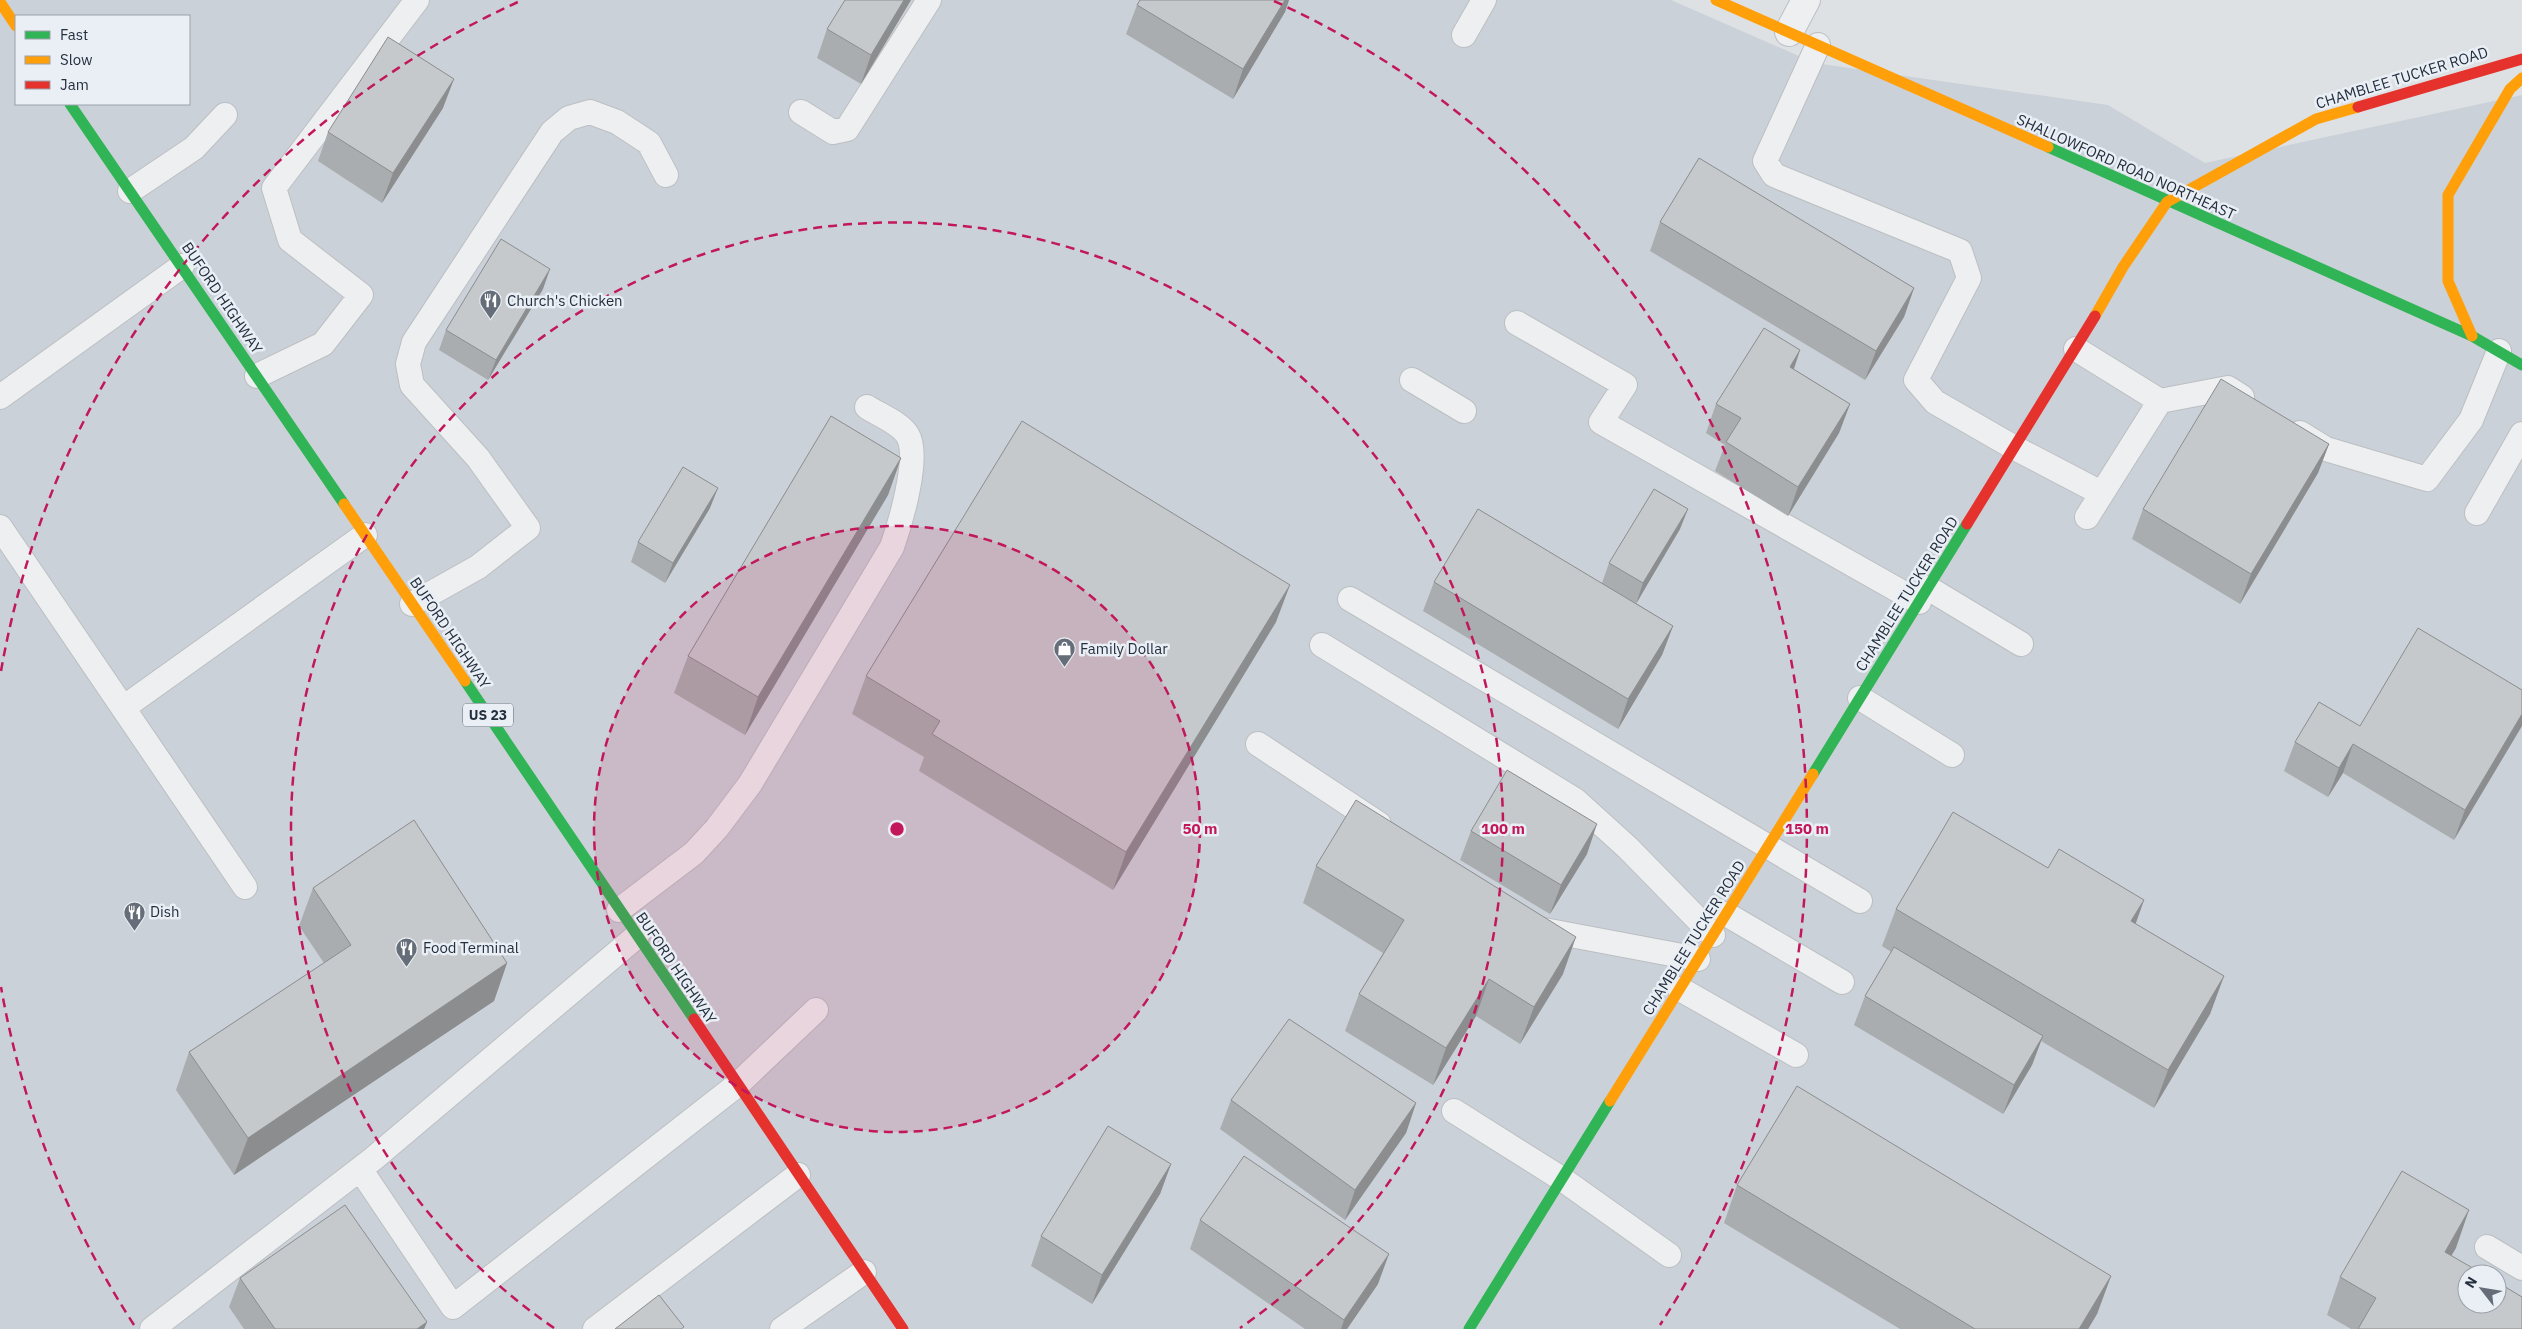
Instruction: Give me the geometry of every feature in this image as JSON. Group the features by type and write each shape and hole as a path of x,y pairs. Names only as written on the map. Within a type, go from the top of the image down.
{"main road":[{"name":"SHALLOWFORD ROAD NORTHEAST","path":"1716,0 2472,336 2522,365"},
{"path":"0,2 15,24"},
{"name":"CHAMBLEE TUCKER ROAD","path":"1469,1329 2076,349 2123,267 2167,202 2316,119 2522,59"},
{"path":"2472,336 2448,281 2448,195 2510,90 2522,78"},
{"name":"BUFORD HIGHWAY","path":"71,105 257,376 903,1329"}],"street":[{"path":"1789,32 1806,0"}],"lane":[{"path":"0,2 4,0"},
{"path":"257,376 323,344 361,295 290,240 274,188 417,0"},
{"path":"801,112 833,132 847,129 929,0"},
{"path":"1464,36 1484,0"},
{"path":"1818,45 1765,161 1774,175 1960,251 1969,278 1916,380 1935,402 2015,448 2101,493"},
{"path":"412,604 478,567 528,528 478,458 412,385 408,364 414,342 552,132 569,118 590,112 617,122 649,142 666,175"},
{"path":"130,191 194,148 225,116"},
{"path":"0,398 182,266"},
{"path":"1517,324 1625,385 1601,422 1924,595 2022,644"},
{"path":"2076,349 2160,401 2228,388 2261,408"},
{"path":"2285,424 2326,449 2427,479 2471,420 2499,351"},
{"path":"1412,380 1464,411"},
{"path":"2087,518 2160,401"},
{"path":"619,910 694,853 717,828 750,784 892,547 905,510 912,456 909,437 900,428 867,407"},
{"path":"2477,513 2522,434"},
{"path":"0,527 245,887"},
{"path":"124,708 364,535"},
{"path":"1350,599 1860,901"},
{"path":"1322,646 1575,800 1628,848 1713,935"},
{"path":"1860,698 1952,755"},
{"path":"1258,744 1399,837"},
{"path":"1726,914 1842,982"},
{"path":"1523,919 1540,930 1698,959"},
{"path":"152,1329 360,1169 637,936"},
{"path":"1680,989 1796,1055"},
{"path":"360,1169 453,1307 737,1085 816,1010"},
{"path":"1454,1111 1562,1179 1669,1255"},
{"path":"595,1329 798,1175"},
{"path":"2486,1247 2522,1268"},
{"path":"782,1329 864,1272"}],"shaded area":[{"path":"0,0 1671,0 1815,63 2108,105 2205,163 2522,95 2522,1329 0,1329"}],"building":[{"path":"845,0 904,0 871,55 827,29"},
{"path":"1140,0 1285,0 1243,69 1137,5"},
{"path":"388,37 454,79 393,173 328,132"},
{"path":"1699,158 1914,288 1876,351 1660,222"},
{"name":"Church's Chicken","path":"501,239 550,269 496,360 446,330"},
{"path":"1764,328 1800,350 1790,367 1850,404 1798,487 1726,442 1741,418 1716,404"},
{"path":"2221,379 2329,444 2251,574 2143,509"},
{"path":"831,416 901,458 758,697 688,656"},
{"name":"Family Dollar","path":"1022,421 1290,585 1126,852 932,734 940,721 866,676"},
{"path":"683,467 718,488 673,563 638,542"},
{"path":"1654,489 1688,509 1643,583 1609,563"},
{"path":"1478,509 1673,626 1628,699 1434,582"},
{"path":"2418,628 2522,690 2522,714 2465,810 2353,744 2339,768 2295,742 2319,702 2360,726"},
{"path":"1507,770 1597,824 1561,885 1471,831"},
{"path":"1356,800 1576,937 1534,1007 1489,979 1446,1048 1359,994 1404,920 1316,866"},
{"path":"1953,812 2048,868 2059,849 2144,900 2131,921 2224,976 2168,1070 1896,909"},
{"path":"414,820 507,963 248,1138 189,1052 351,945 313,888"},
{"path":"1894,947 2043,1036 2014,1085 1865,996"},
{"path":"1289,1019 1416,1103 1355,1190 1231,1100"},
{"path":"1797,1086 2111,1276 2079,1329 1975,1329 1737,1185"},
{"path":"1108,1126 1171,1164 1102,1275 1041,1236"},
{"path":"1244,1156 1389,1254 1344,1320 1200,1220"},
{"path":"2402,1171 2469,1210 2445,1252 2466,1264 2457,1264 2457,1314 2507,1314 2507,1288 2522,1297 2522,1329 2358,1329 2376,1298 2340,1277"},
{"path":"345,1205 427,1322 417,1329 275,1329 240,1278"},
{"path":"659,1295 684,1327 681,1329 615,1329"}],"traffic: fast":[{"path":"71,105 344,504"},
{"path":"2048,147 2472,336 2522,365"},
{"path":"1813,774 1967,524"},
{"path":"465,681 694,1019"},
{"path":"1469,1329 1610,1101"}],"traffic: slow":[{"path":"1716,0 2048,147"},
{"path":"0,2 15,24"},
{"path":"2472,336 2448,281 2448,195 2510,89 2522,78"},
{"path":"2095,316 2123,267 2167,202 2316,119 2358,107"},
{"path":"344,504 465,681"},
{"path":"1610,1101 1813,774"}],"traffic: jam":[{"path":"2358,107 2522,59"},
{"path":"1967,524 2095,316"},
{"path":"694,1019 903,1329"}],"place":[{"name":"Church's Chicken","path":"491,320"},
{"name":"Family Dollar","path":"1064,668"},
{"name":"Dish","path":"134,931"},
{"name":"Food Terminal","path":"407,967"}]}
